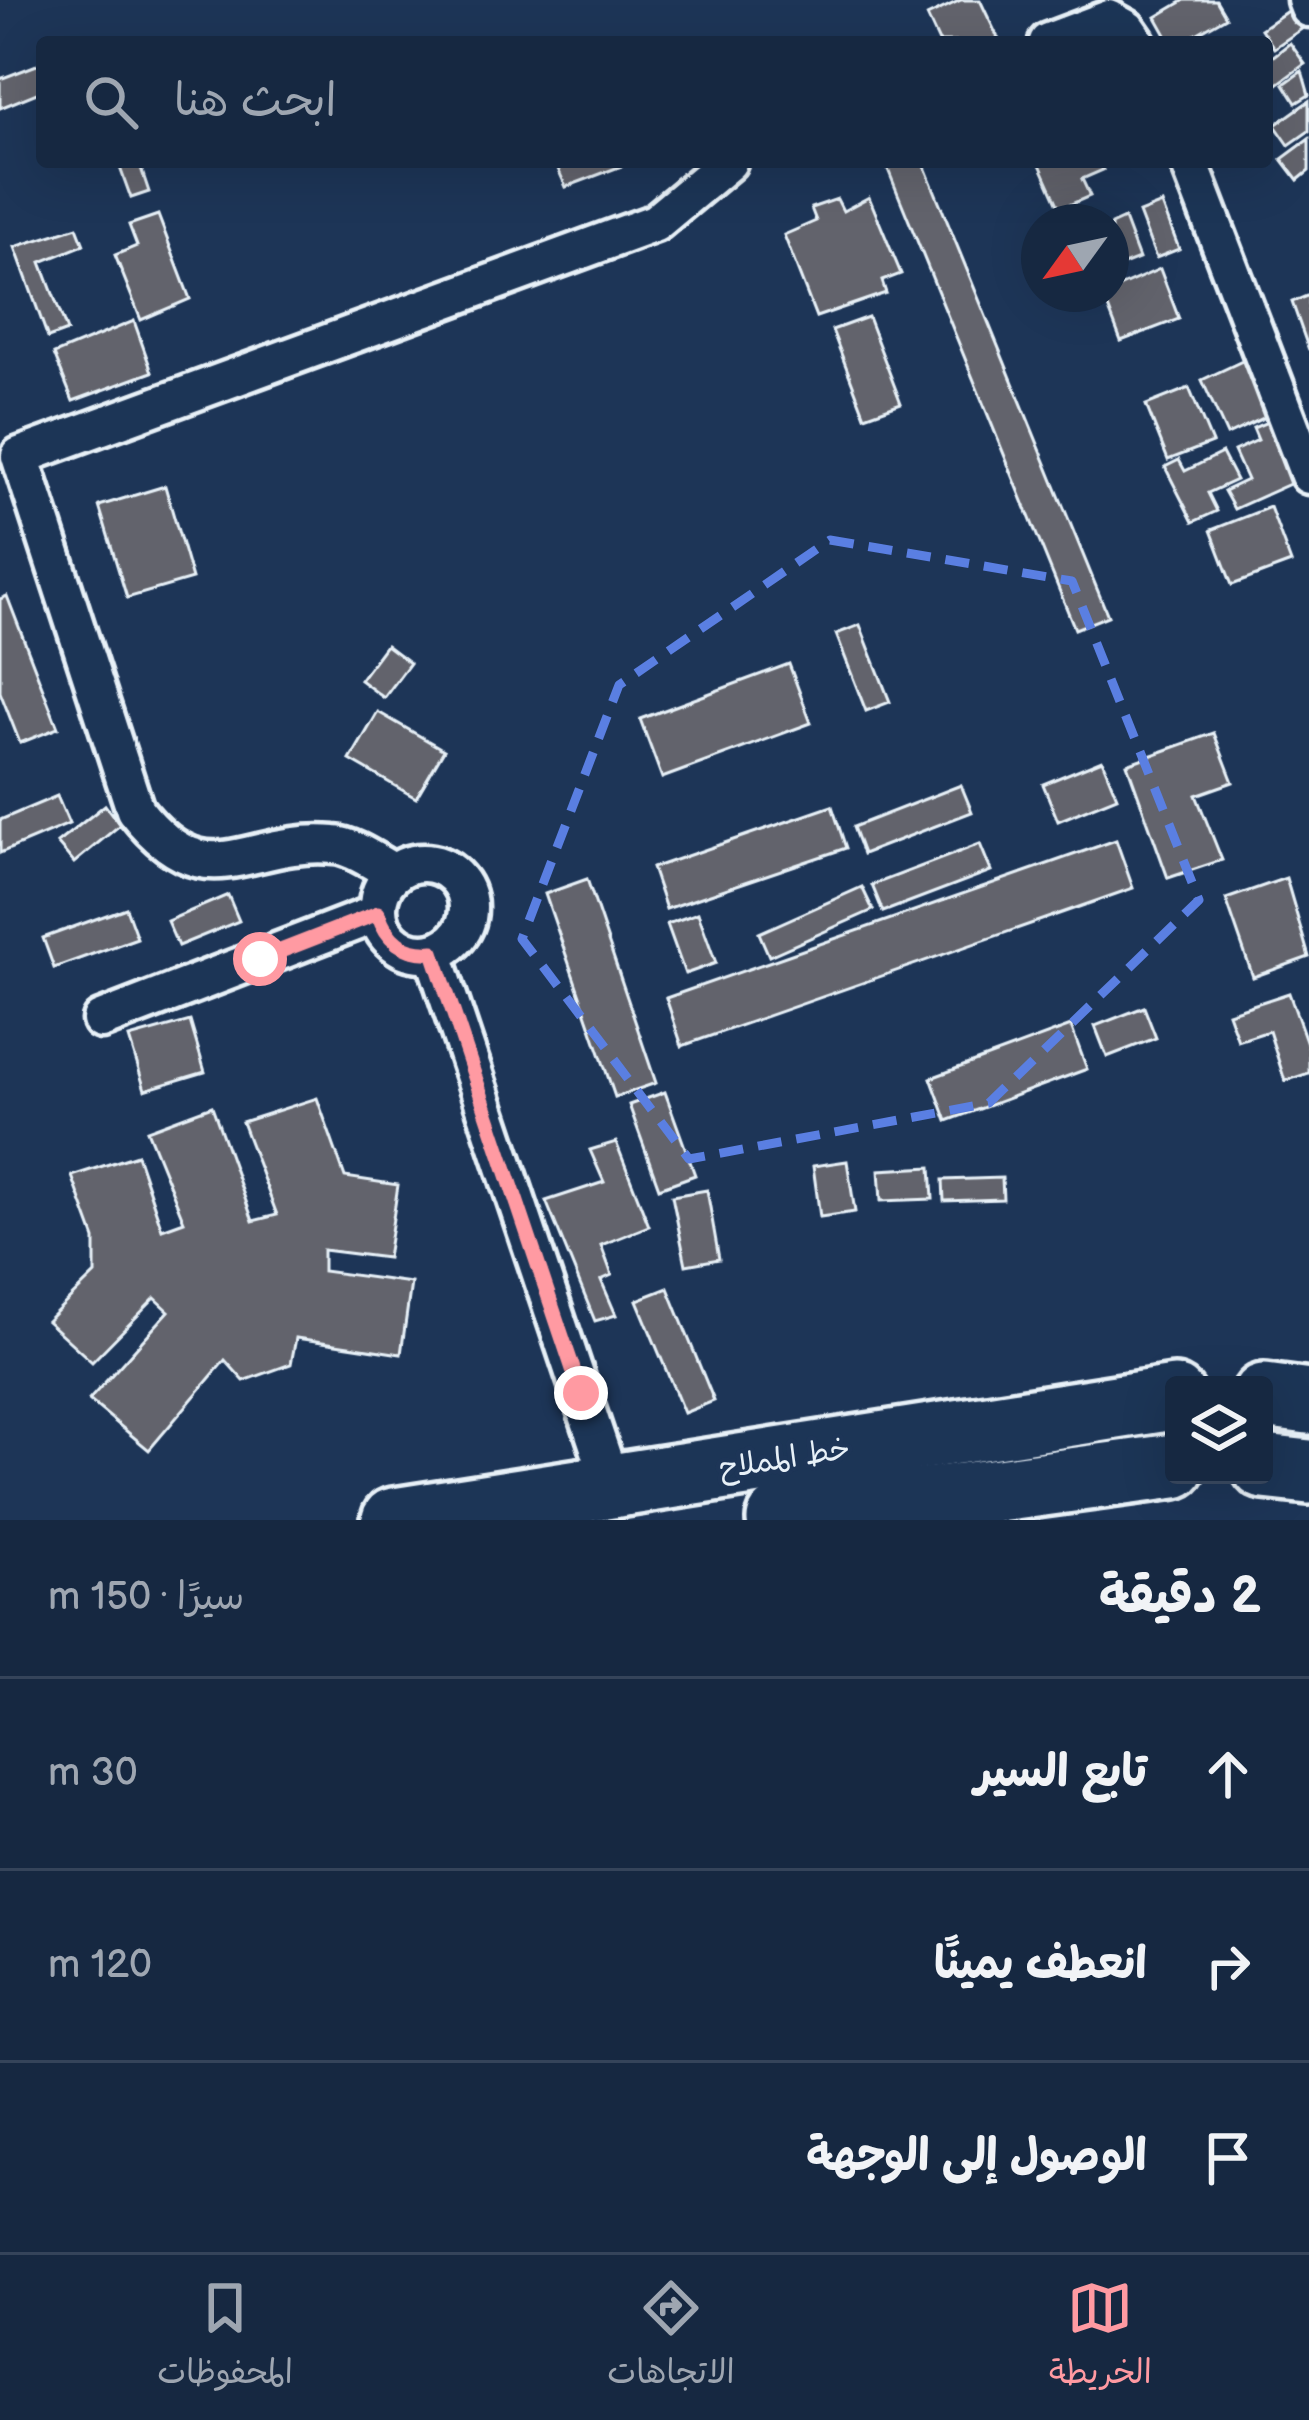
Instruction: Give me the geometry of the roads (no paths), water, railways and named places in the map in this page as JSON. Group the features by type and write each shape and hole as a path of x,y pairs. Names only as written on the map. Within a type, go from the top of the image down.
{"highway":[{"path":"1273,1397 1309,1402"},
{"name":"خط المملاح","path":"394,1520 617,1503 1165,1400"},
{"name":"خط المملاح","path":"779,1520 1165,1467"},
{"path":"1273,1468 1309,1472"}],"street":[{"path":"1064,36 1109,19 1132,36"},
{"path":"394,873 337,844 212,860 181,857 156,837 135,811 20,456 655,223 721,168"},
{"path":"1191,168 1309,476"},
{"path":"422,863 437,865 460,882 468,910 458,938 433,952 418,953 392,940 378,913 385,884 394,873 422,863"},
{"path":"101,1020 378,913"},
{"path":"433,952 617,1503"}]}
